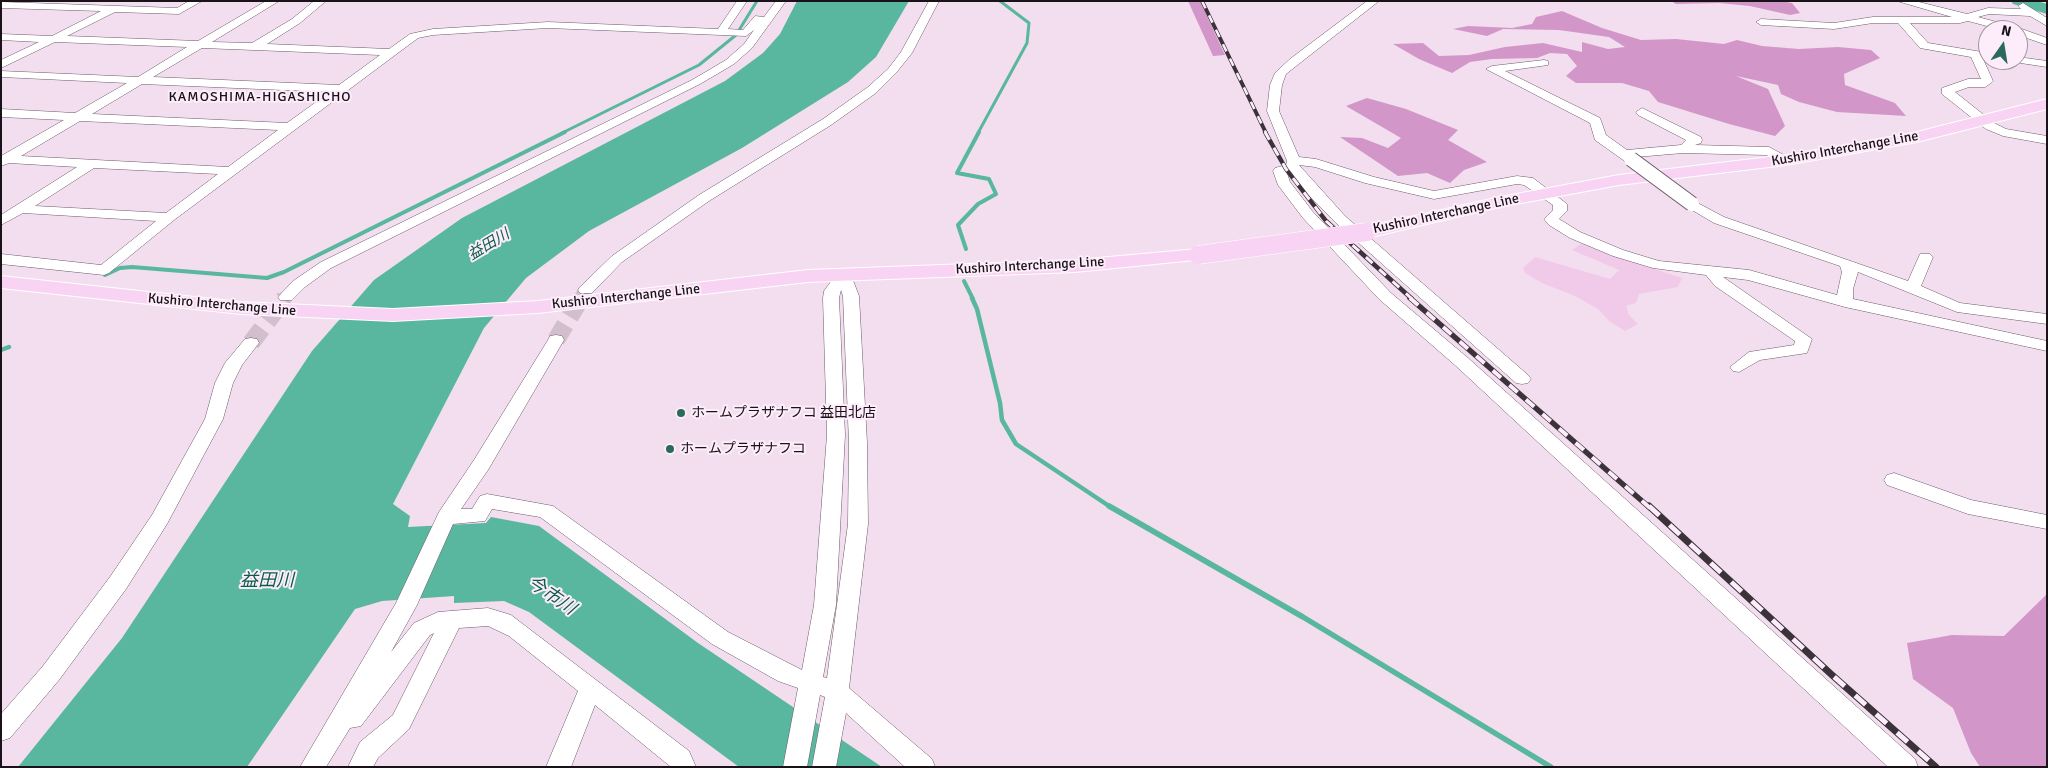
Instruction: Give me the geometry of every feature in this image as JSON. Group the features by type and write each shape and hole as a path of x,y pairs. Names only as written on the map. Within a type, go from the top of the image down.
{"main road":[{"name":"Kushiro Interchange Line","path":"1,282 241,308 393,315 538,307 770,280 843,275 1075,266 1198,255 1367,232 1414,224 1546,193 1618,180 1786,160 1908,139 2047,104"}],"street":[{"path":"1,5 179,11 198,1"},
{"path":"3,160 274,1"},
{"path":"254,47 296,20 320,1"},
{"path":"721,32 742,1"},
{"path":"586,290 618,259 680,215 872,90 892,71 906,53 934,1"},
{"path":"1374,1 1294,61 1281,73 1276,85 1273,111 1278,129 1293,165 1340,219 1522,379"},
{"path":"1902,1 1978,20"},
{"path":"1936,1 1988,11 2032,13"},
{"path":"2016,1 2047,23"},
{"path":"1,259 104,270 170,218 414,36 442,31 548,25 746,33 765,11 777,6"},
{"path":"286,297 299,284 326,265 696,82 730,62 748,46 777,6"},
{"path":"1,65 113,9"},
{"path":"1761,22 1834,26 1873,20 1954,21 1988,11"},
{"path":"1901,20 1924,46 1978,54"},
{"path":"2028,34 2047,42"},
{"path":"1,37 391,52"},
{"path":"1975,54 1987,81 1968,83 1946,91 1982,120 2003,132 2047,140"},
{"path":"2028,61 2047,64"},
{"path":"1544,63 1492,68 1596,121"},
{"path":"1,74 342,89"},
{"path":"1599,109 1596,121 1600,137 1692,204 1718,220 1876,273 1957,307 2047,319"},
{"path":"1642,112 1696,140 1687,144 1687,149"},
{"path":"1,113 292,127"},
{"path":"1628,157 1687,149 1768,150 1786,160"},
{"path":"3,160 233,171"},
{"path":"1,221 92,163"},
{"path":"1906,767 1462,362 1385,296 1336,246 1294,198 1283,182 1280,171 1293,165 1316,163 1379,183 1434,195 1517,180 1528,181 1562,207 1551,219 1575,235 1618,253 1658,264 1749,275 1845,302 2047,346"},
{"path":"20,210 170,218"},
{"path":"1912,289 1926,257"},
{"path":"1845,302 1845,289 1850,272 1846,263"},
{"path":"1712,272 1720,283 1804,339 1801,349 1755,356 1739,367"},
{"path":"795,767 825,605 832,521 836,426 831,298 832,291 843,275"},
{"path":"824,767 836,697 858,524 858,443 851,296 843,275"},
{"path":"312,767 336,730 406,606 446,517 481,465 556,340"},
{"path":"1,731 50,673 118,583 160,519 214,419 227,376 234,363 250,343"},
{"path":"1894,480 1968,507 2047,522"},
{"path":"446,517 478,516 487,501 546,511 720,638 810,689 836,697 923,767"},
{"path":"336,730 347,727 422,629 438,621 488,617 503,621 594,690 680,759 684,767"},
{"path":"360,767 369,750 401,722 452,620"},
{"path":"558,767 584,701 594,690"}],"shaded area":[{"path":"1188,1 1200,1 1225,55 1213,56"},
{"path":"1671,1 1781,1 1792,3 1800,13 1790,15 1750,6 1719,3 1676,4"},
{"path":"1562,11 1602,28 1641,40 1676,39 1724,44 1737,40 1762,46 1799,49 1838,47 1871,50 1880,58 1844,74 1845,85 1895,103 1906,116 1837,112 1799,102 1781,94 1778,85 1736,76 1768,89 1785,126 1775,136 1658,102 1649,91 1622,83 1576,83 1566,76 1577,66 1567,54 1550,53 1537,58 1492,59 1470,62 1452,73 1419,59 1393,44 1423,43 1439,56 1469,55 1505,47 1543,43 1582,52 1582,42 1608,49 1625,47 1609,37 1559,30 1503,29 1487,36 1453,29 1468,26 1512,28 1532,24 1536,17"},
{"path":"1367,98 1406,109 1458,130 1448,140 1487,162 1464,170 1450,183 1427,173 1398,176 1340,137 1362,138 1388,148 1401,138 1346,106"},
{"path":"1582,243 1682,278 1678,287 1639,294 1636,303 1626,306 1629,315 1638,324 1625,331 1609,321 1598,309 1525,273 1523,268 1535,257 1610,279 1619,270 1572,250"},
{"path":"2047,594 2047,767 1980,767 1971,753 1953,708 1913,679 1907,643 1952,635 2004,636"}],"water":[{"name":"益田川","path":"797,1 909,1 876,57 848,82 742,148 589,231 526,278 484,328 393,504 410,516 408,527 486,523 491,517 539,526 698,643 882,767 739,767 529,612 504,601 454,603 454,596 382,601 355,609 247,767 18,767 122,638 312,351 374,280 462,218 725,81 763,53 780,34"}],"waterway":[{"path":"562,133 699,65 736,35 757,1"},
{"path":"978,133 1027,43 1029,23 1000,1"},
{"path":"2019,1 2047,9"},
{"path":"105,275 120,268 132,267 267,278 284,272 565,132"},
{"path":"966,249 958,225 978,204 996,194 989,179 957,173 979,132"},
{"path":"964,281 973,299"},
{"path":"972,298 977,309 1000,403 1002,420 1016,444 1109,506"},
{"path":"1,350 9,347"},
{"path":"1109,506 1303,617 1551,767"}],"tunnel":[{"path":"580,299 586,290"},
{"path":"251,343 285,298"},
{"path":"556,340 581,298"}],"railway":[{"path":"1202,1 1266,133"},
{"path":"1265,132 1286,169 1326,221 1412,299"},
{"path":"1410,298 1650,508"},
{"path":"1649,506 1832,675 1936,767"}],"place":[{"name":"ホームプラザナフコ 益田北店","path":"681,413"},
{"name":"ホームプラザナフコ","path":"670,449"}],"district":[{"name":"KAMOSHIMA-HIGASHICHO","path":"260,97"}],"water label":[{"name":"今市川","path":"551,596"}]}
